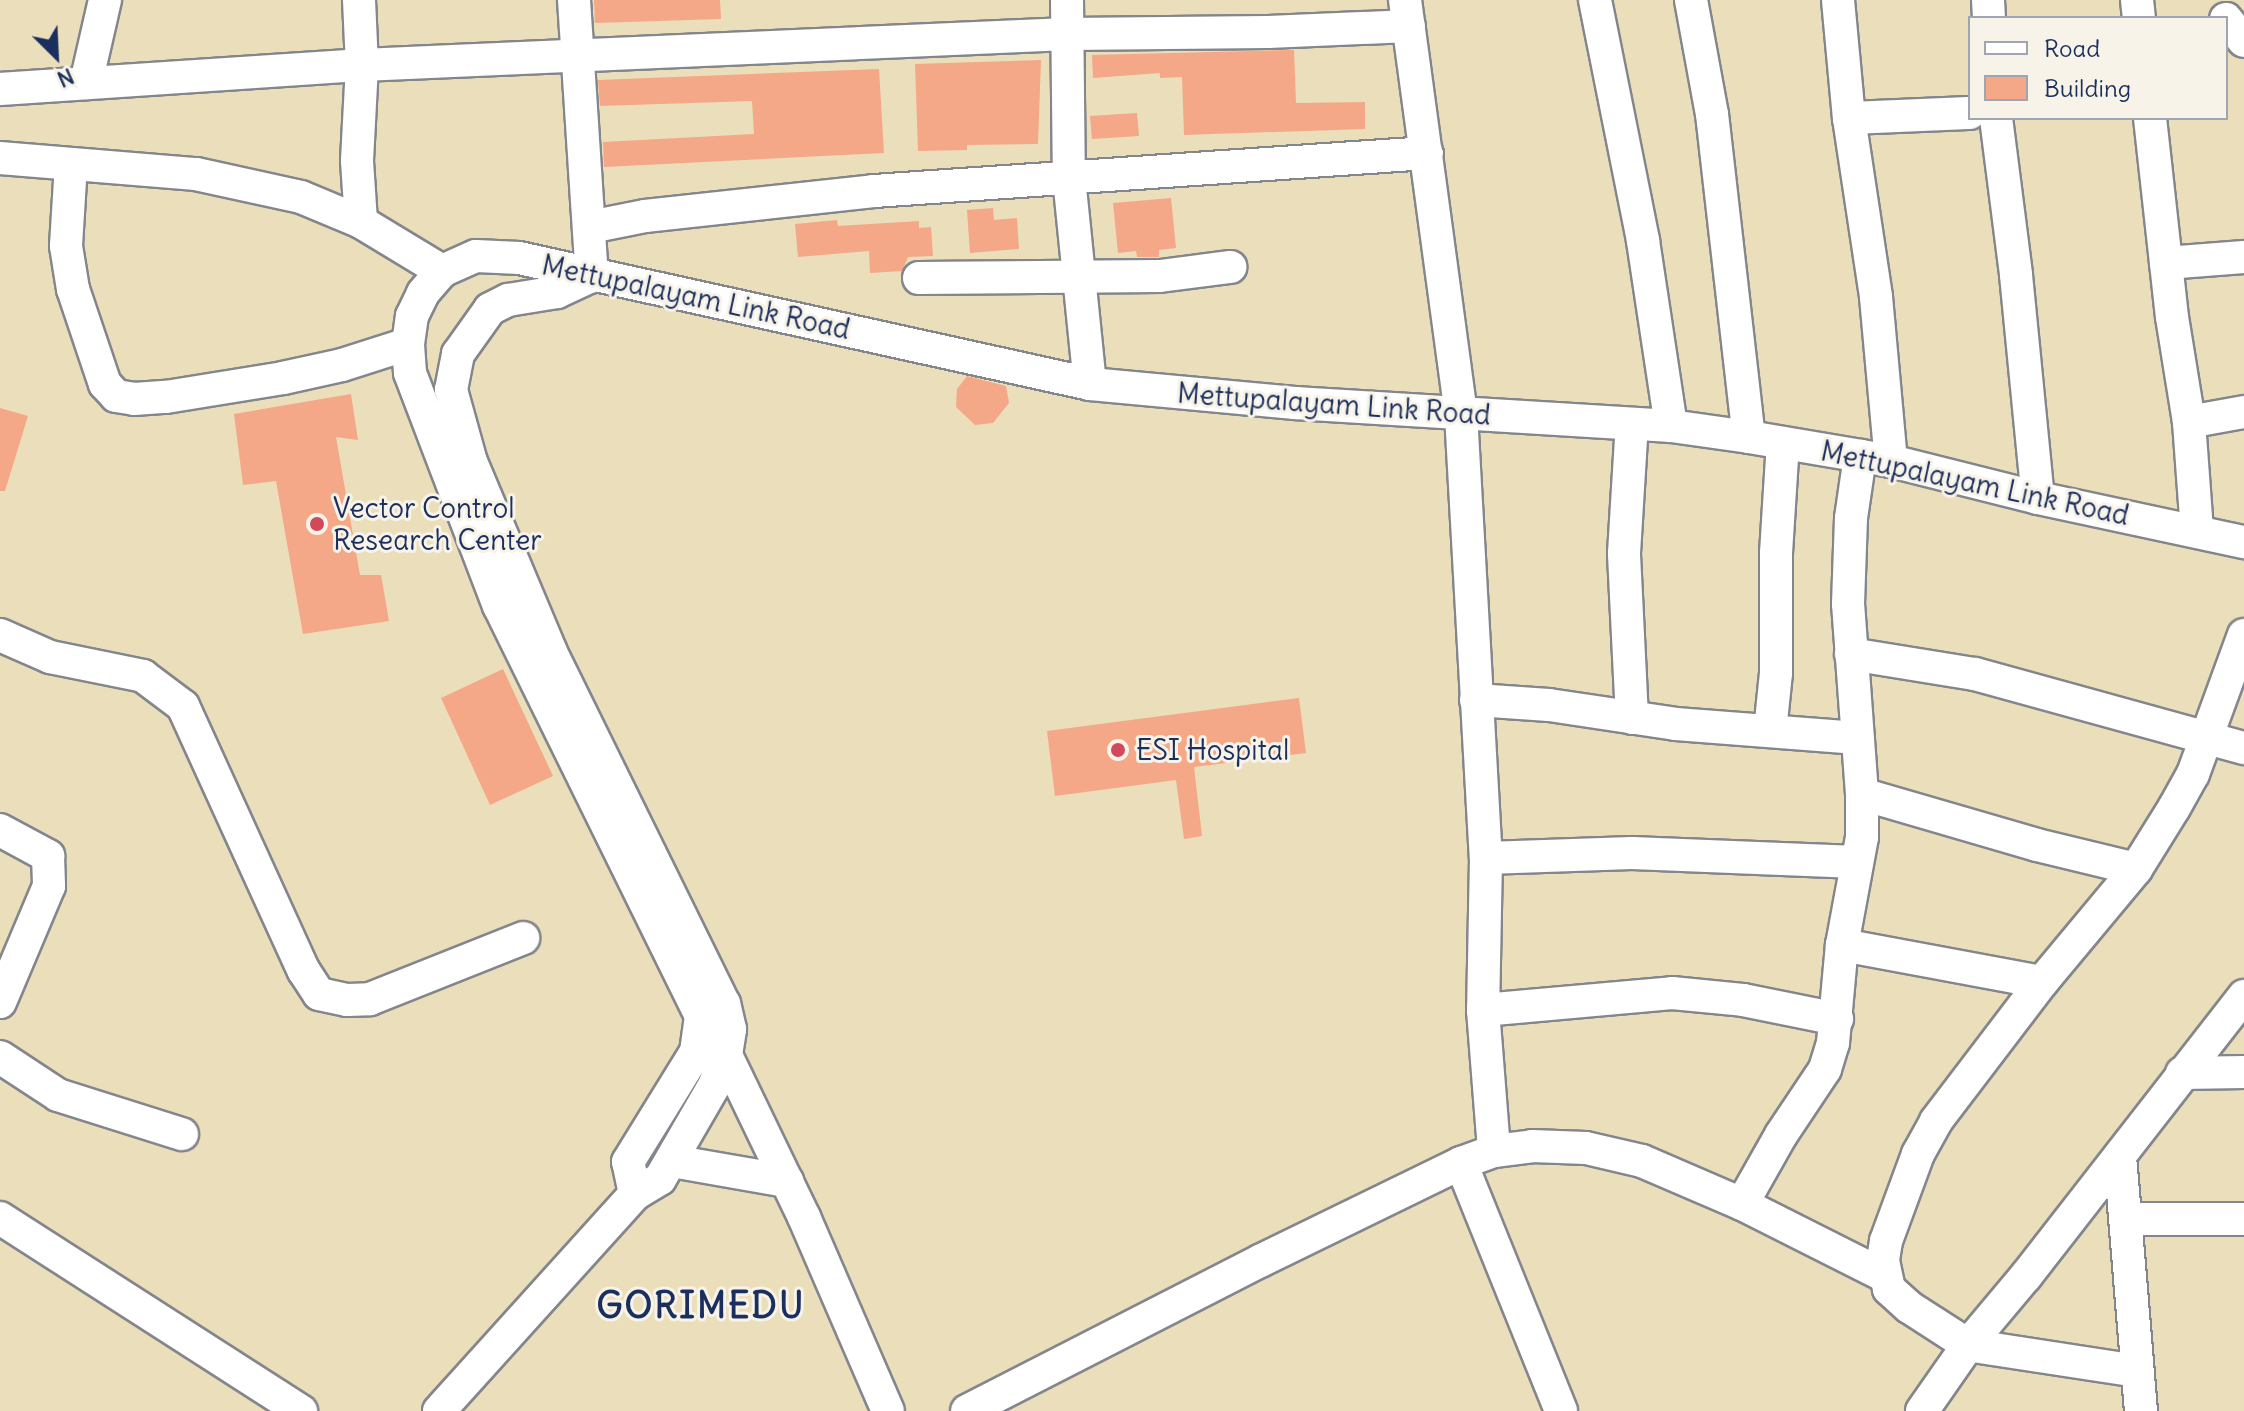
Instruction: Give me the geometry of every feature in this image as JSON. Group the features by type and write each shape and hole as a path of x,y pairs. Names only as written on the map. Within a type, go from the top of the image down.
{"street":[{"path":"86,83 105,0"},
{"path":"359,0 362,65 357,161 361,222"},
{"path":"439,1411 635,1194 660,1179 695,1124 726,1055 730,1029 724,1004 551,652 471,462 451,390 458,354 490,309 508,300 557,292 592,276 574,0"},
{"path":"1067,0 1069,178 1090,384"},
{"path":"1595,0 1643,241 1671,426"},
{"path":"1691,0 1712,114 1749,437"},
{"path":"1838,0 1849,118 1876,297 1891,461"},
{"path":"2211,0 2224,16"},
{"path":"0,89 362,65 1067,34 1237,33 1407,13 1461,414 1486,858 1483,1010 1494,1151"},
{"path":"2228,21 2244,41"},
{"path":"1849,118 1968,113"},
{"path":"1996,120 2016,275 2038,498"},
{"path":"2150,120 2166,263 2189,422 2197,530"},
{"path":"590,227 645,216 874,191 1427,153"},
{"path":"0,158 196,174 249,183 301,197 361,222 442,271 423,293 412,316 408,344 410,373 499,606 701,1016 696,1052 628,1162 635,1194"},
{"path":"71,164 66,246 73,289 105,384 116,396 134,399 166,397 283,378 342,365 408,344"},
{"name":"Mettupalayam Link Road","path":"442,271 476,256 519,258 1090,384 1295,403 1671,426 1749,437 1891,461 2038,498 2244,542"},
{"path":"2166,263 2244,257"},
{"path":"919,278 1160,276 1230,267"},
{"path":"2189,422 2244,412"},
{"path":"1632,424 1624,553 1632,718"},
{"path":"1770,731 1776,673 1776,553 1783,443"},
{"path":"1742,1204 1781,1135 1825,1069 1837,1019 1842,945 1857,862 1862,794 1851,654 1849,550 1860,456"},
{"path":"0,635 50,657 143,676 183,706 304,971 319,994 347,1000 370,999 523,938"},
{"path":"2137,1371 1968,1345 1909,1307 1889,1289 1883,1275 1886,1241 1918,1154 1936,1121 2042,982 2136,869 2174,808 2207,737 2244,635"},
{"path":"1851,654 1975,674 2244,748"},
{"path":"1476,700 1549,705 1632,718 1857,738"},
{"path":"1862,794 2037,845 2136,869"},
{"path":"0,830 48,856 49,886 0,1002"},
{"path":"1486,858 1632,853 1857,862"},
{"path":"1842,945 2042,982"},
{"path":"1483,1010 1672,993 1743,1000 1837,1019"},
{"path":"1922,1411 1968,1345 2244,996"},
{"path":"726,1055 787,1181 888,1411"},
{"path":"0,1057 58,1095 182,1134"},
{"path":"2182,1073 2244,1072"},
{"path":"967,1411 1260,1261 1461,1163 1494,1151 1532,1146 1586,1148 1642,1161 1742,1204 1883,1275"},
{"path":"2120,1156 2141,1411"},
{"path":"672,1161 787,1181"},
{"path":"1461,1163 1561,1411"},
{"path":"0,1218 301,1411"},
{"path":"2125,1219 2244,1219"}],"building":[{"path":"594,0 720,0 721,19 595,23"},
{"path":"1294,50 1296,103 1365,102 1365,129 1184,135 1182,77 1160,78 1160,73 1093,78 1092,55"},
{"path":"1041,60 1038,144 967,145 967,150 918,151 915,64"},
{"path":"879,69 884,153 604,167 603,142 754,134 752,101 600,106 598,80"},
{"path":"1137,113 1139,136 1092,139 1090,116"},
{"path":"1171,198 1176,248 1159,250 1159,257 1137,257 1136,251 1118,253 1113,203"},
{"path":"993,208 994,220 1017,218 1019,249 970,253 967,210"},
{"path":"837,220 838,226 919,221 919,228 931,227 933,256 908,257 902,271 870,273 869,251 798,257 795,224"},
{"path":"967,376 1006,386 1009,403 993,423 975,425 956,407 957,389"},
{"name":"Vector Control Research Center","path":"351,394 358,440 336,437 360,575 381,575 389,621 303,634 276,481 243,485 234,414"},
{"path":"0,408 28,416 5,491 0,491"},
{"path":"503,669 553,776 490,805 441,698"},
{"path":"1299,698 1306,753 1194,767 1202,836 1184,839 1176,780 1055,796 1047,731"}],"place":[{"name":"Vector Control Research Center","path":"317,524"},
{"name":"ESI Hospital","path":"1118,750"}],"district":[{"name":"GORIMEDU","path":"701,1306"}]}
